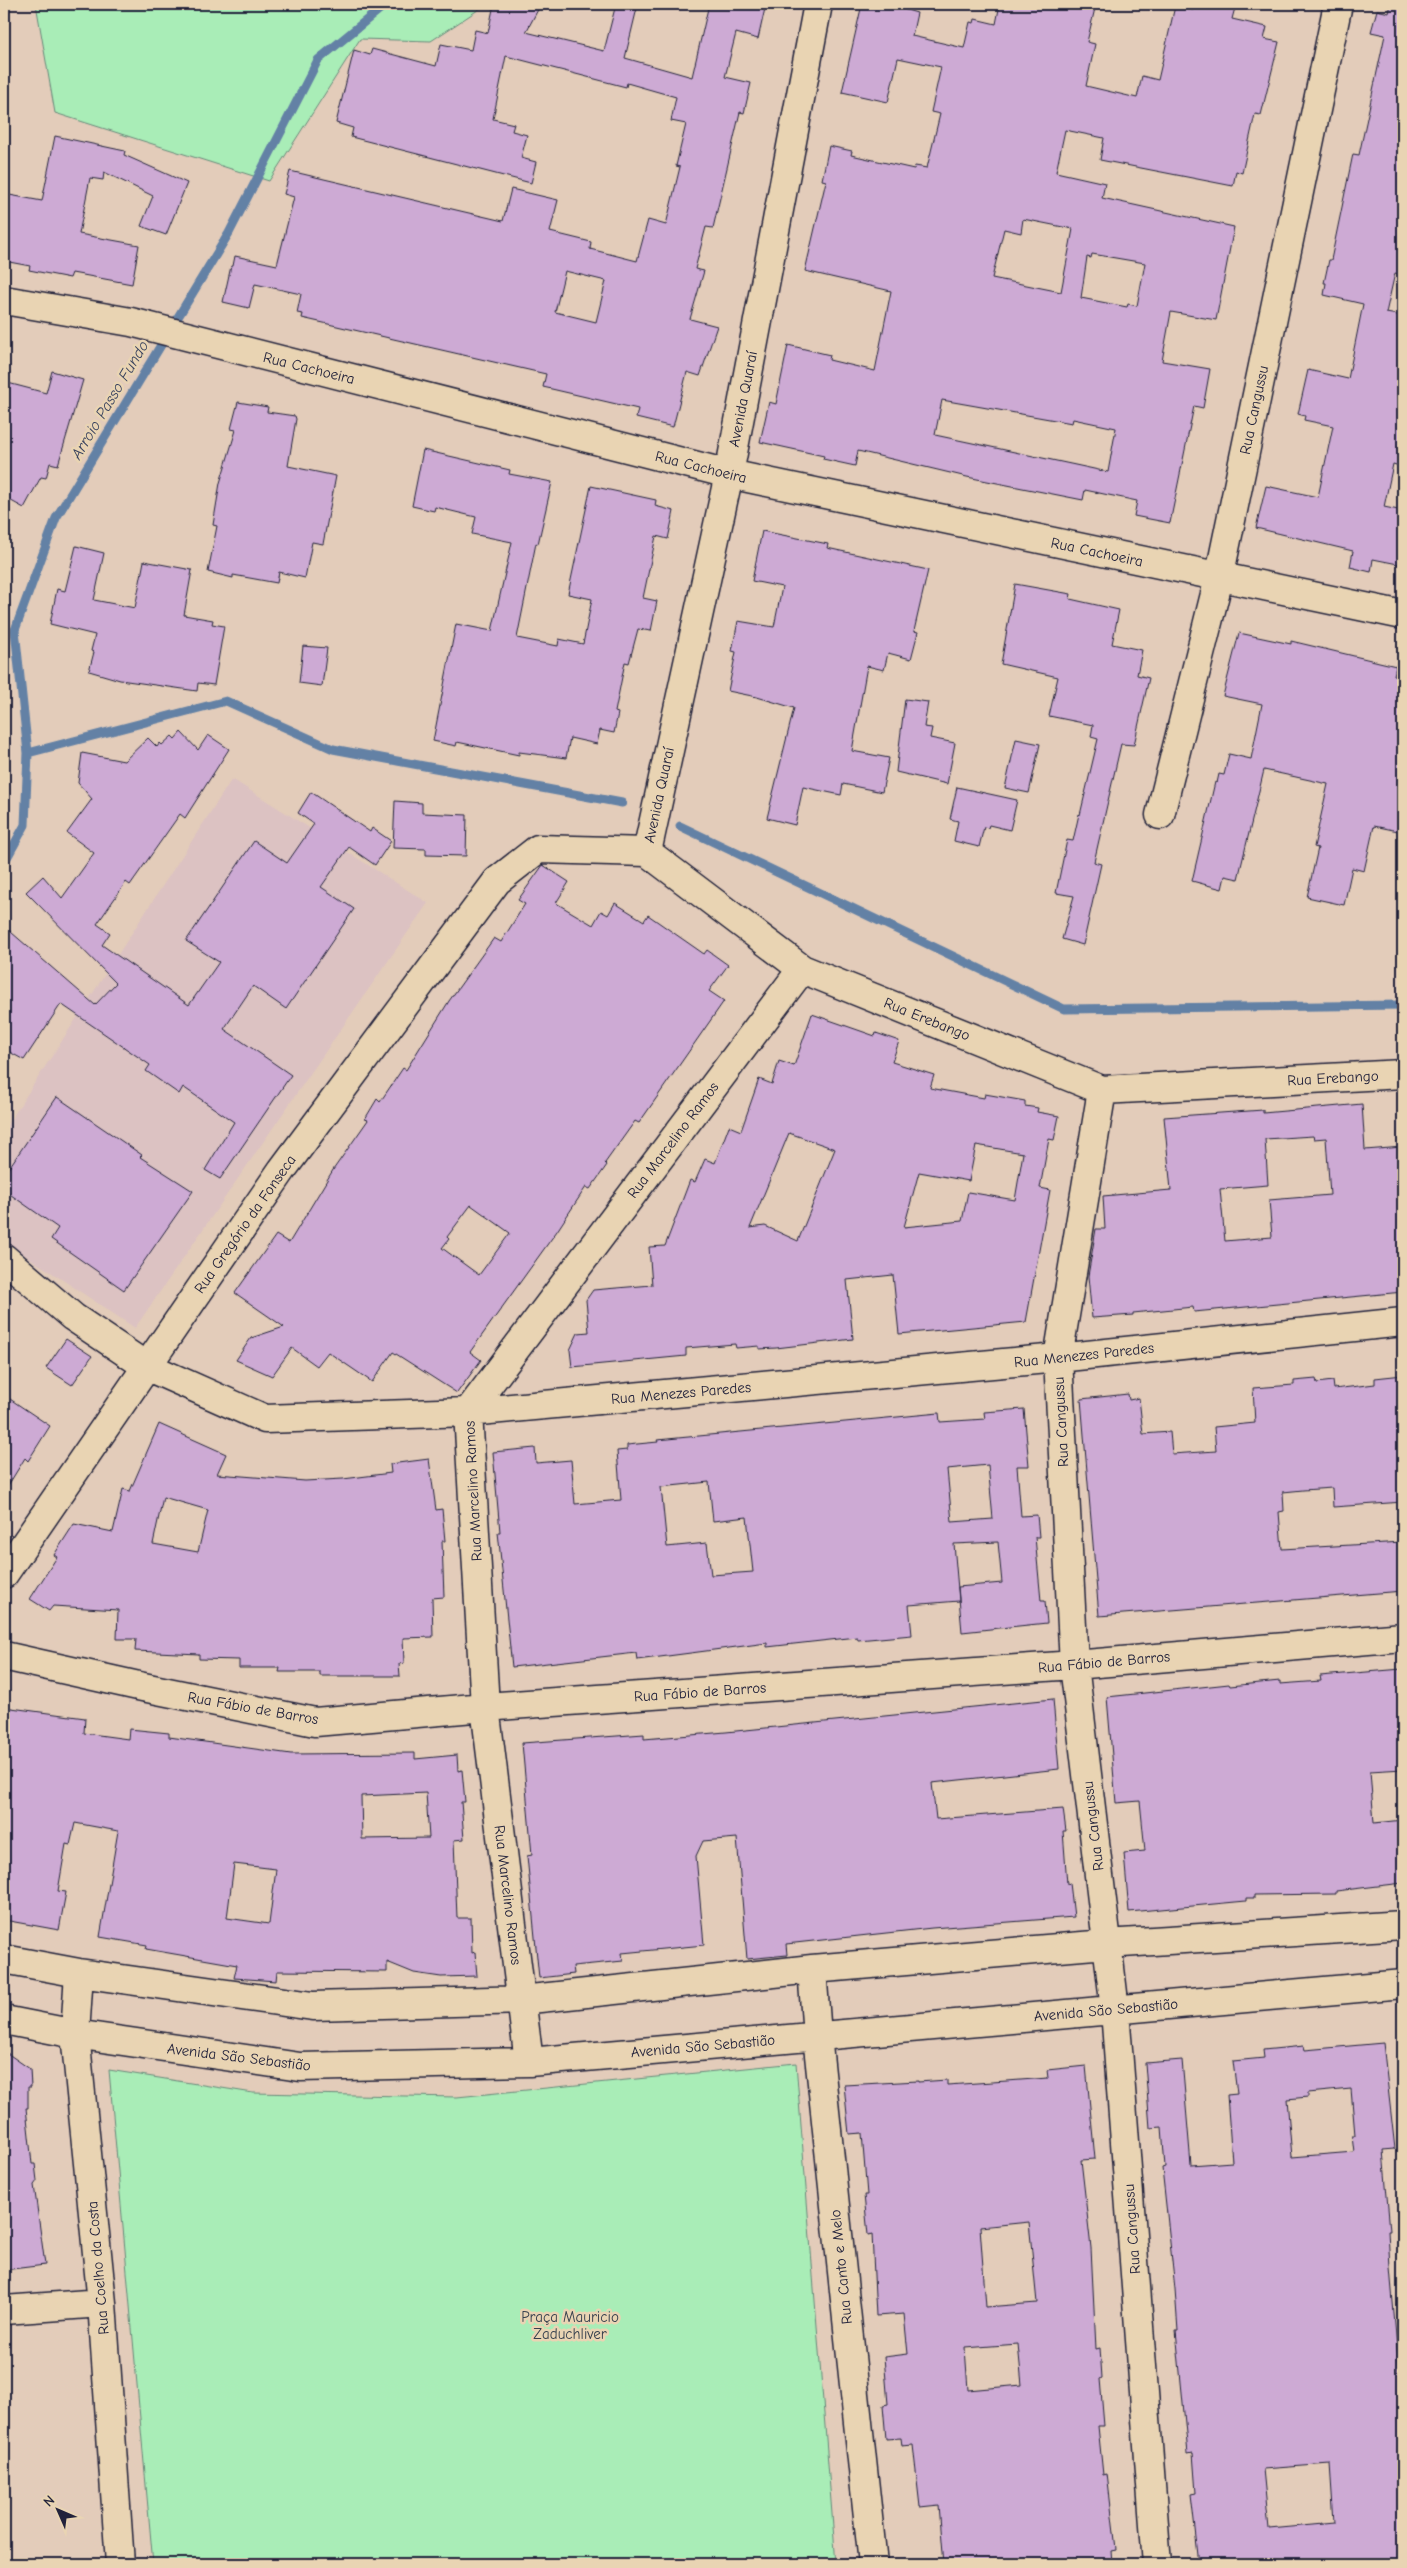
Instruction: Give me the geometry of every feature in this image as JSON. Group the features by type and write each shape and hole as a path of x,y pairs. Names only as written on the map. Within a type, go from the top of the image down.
{"street":[{"name":"Avenida Quaraí","path":"647,852 729,474 818,4"},
{"name":"Rua Cangussu","path":"1160,815 1219,578 1338,4"},
{"name":"Rua Cachoeira","path":"4,300 131,322 729,474 1403,615"},
{"name":"Rua Gregório da Fonseca","path":"4,1574 282,1170 497,881 538,849 647,852"},
{"name":"Rua Erebango","path":"647,852 802,969 1102,1090 1403,1074"},
{"name":"Rua Marcelino Ramos","path":"529,2062 485,1707 468,1412 802,969"},
{"name":"Rua Cangussu","path":"1102,1090 1058,1358 1074,1666 1115,2010 1158,2564"},
{"name":"Rua Menezes Paredes","path":"4,1258 73,1317 146,1366 265,1420 468,1412 1058,1358 1403,1322"},
{"name":"Rua Fábio de Barros","path":"4,1656 143,1688 314,1722 485,1707 1074,1666 1403,1637"},
{"path":"4,1959 79,1973 313,2006 521,2000 812,1969 1106,1944 1403,1926"},
{"name":"Rua Canto e Melo","path":"812,1969 817,2036 873,2564"},
{"name":"Rua Coelho da Costa","path":"79,1973 75,2034 102,2303 120,2564"},
{"name":"Avenida São Sebastião","path":"4,2020 75,2034 300,2067 529,2062 1403,1984"},
{"path":"4,2310 102,2303"}],"shaded area":[{"path":"232,779 428,903 135,1328 4,1241 4,1130"}],"green space":[{"path":"36,4 487,4 431,41 360,39 269,181 55,113"},
{"name":"Praça Mauricio Zaduchliver","path":"796,2063 836,2564 153,2564 109,2070 253,2093 457,2097"}],"building":[{"path":"494,4 541,4 526,32 604,51 616,4 638,4 625,58 692,77 709,4 766,4 758,39 736,33 725,77 751,83 744,113 740,112 713,228 706,227 695,269 704,271 690,319 717,326 700,376 687,372 673,427 636,418 638,409 543,387 546,374 302,318 303,314 297,313 301,294 255,284 249,308 223,302 235,256 277,265 294,197 284,194 290,171 503,221 511,189 558,200 550,232 591,242 590,249 637,261 648,220 666,225 680,167 676,166 686,124 671,121 676,97 627,83 626,87 506,56 493,119 514,124 512,131 527,135 521,158 536,162 531,183 351,137 353,128 336,123 354,50 370,55 372,49 436,66 441,44 471,50 475,30 488,33","holes":["565,271 606,281 596,322 555,312"]},
{"path":"862,4 886,4 917,13 912,36 964,48 970,22 974,23 975,19 996,24 1000,4 1096,4 1087,42 1095,44 1086,86 1137,98 1142,76 1158,80 1175,6 1193,10 1195,4 1236,4 1232,19 1267,27 1264,39 1279,42 1261,115 1255,114 1242,173 1236,171 1233,186 1100,160 1104,138 1065,130 1056,172 1105,183 1102,198 1234,227 1216,320 1171,312 1162,361 1210,369 1203,408 1194,406 1170,523 1134,516 1137,501 1085,490 1083,500 967,477 858,451 855,466 823,459 824,456 760,442 769,402 776,404 788,345 830,355 829,360 875,371 891,291 805,271 826,181 822,180 829,146 852,151 851,155 914,169 915,166 927,168 940,114 931,112 941,67 898,58 888,102 842,92","holes":["1023,219 1073,229 1061,292 992,278 1004,229 1021,233","1092,254 1145,263 1137,306 1128,304 1127,307 1081,298 1087,257 1091,258","942,400 1072,423 1073,419 1116,428 1108,472 935,435"]},
{"path":"1391,4 1403,4 1403,275 1395,273 1386,313 1403,316 1403,467 1393,464 1384,507 1403,511 1403,565 1373,559 1371,572 1350,567 1353,551 1256,528 1266,486 1318,497 1333,426 1304,420 1305,416 1298,414 1308,370 1348,379 1363,304 1324,295 1326,283 1324,283 1329,260 1331,260 1353,154 1359,155 1385,35 1371,32 1377,10 1389,13"},
{"path":"55,136 125,151 124,155 187,183 166,235 141,226 153,196 104,172 103,180 90,178 79,234 139,245 132,284 72,273 70,278 29,270 30,266 4,261 4,194 42,201"},
{"path":"52,371 83,380 58,465 50,463 46,478 41,477 24,508 4,497 4,382 46,393"},
{"path":"238,402 268,407 267,412 295,416 288,466 336,476 323,544 312,542 305,578 279,572 277,583 233,575 233,578 208,572 217,526 213,525 220,483 236,430 231,429"},
{"path":"423,450 510,470 509,474 552,482 538,544 536,543 517,638 558,646 559,639 583,644 592,599 568,594 591,486 656,500 655,506 674,511 668,539 656,536 643,598 657,601 651,631 638,629 629,663 625,662 615,712 618,713 614,733 600,730 597,744 570,738 566,758 519,752 519,755 457,742 456,746 433,741 456,624 492,631 512,542 472,534 476,517 435,507 434,511 412,506"},
{"path":"762,531 828,544 827,548 928,570 914,631 918,632 911,659 888,653 884,670 867,666 852,751 889,758 882,792 843,784 841,795 803,787 795,825 767,818 794,708 728,691 736,652 732,651 738,621 774,627 782,587 752,581"},
{"path":"76,546 104,553 94,600 135,608 144,561 192,570 184,615 213,620 212,624 224,626 214,685 198,683 197,691 120,680 89,671 94,652 91,651 95,635 50,624 57,589 65,591"},
{"path":"1015,584 1071,594 1070,599 1119,610 1112,644 1142,650 1137,675 1149,678 1134,745 1121,744 1094,862 1101,864 1083,945 1062,939 1074,896 1056,893 1067,840 1073,841 1098,739 1091,737 1093,725 1049,716 1058,677 1001,664"},
{"path":"1239,633 1291,644 1291,641 1396,666 1394,675 1403,676 1403,832 1374,826 1364,871 1352,868 1344,905 1307,897 1318,848 1314,847 1328,784 1264,770 1238,879 1225,876 1222,889 1192,881 1215,782 1217,783 1219,774 1224,775 1229,754 1251,759 1262,704 1223,696"},
{"path":"303,646 327,648 322,686 299,683"},
{"path":"905,699 928,702 924,727 932,728 930,738 955,743 947,784 896,772"},
{"path":"181,732 198,750 208,735 229,749 185,818 180,814 130,885 126,882 97,924 110,933 102,945 189,1005 219,962 186,941 254,841 287,863 314,824 298,813 311,792 370,832 372,828 391,841 375,865 349,847 321,887 354,909 286,1009 253,986 224,1029 291,1075 220,1179 205,1170 234,1122 183,1087 179,1094 146,1071 150,1065 61,1004 24,1060 4,1049 4,926 95,1005 116,983 26,892 43,876 62,898 94,853 67,833 92,799 78,783 82,753 124,761 148,738 157,747 172,736 175,739"},
{"path":"1016,739 1040,744 1029,793 1005,788"},
{"path":"957,787 1017,800 1010,830 989,825 988,828 984,827 979,847 954,841 958,821 950,819"},
{"path":"395,801 422,803 422,813 467,815 466,856 426,855 426,849 393,848"},
{"path":"543,865 569,882 556,903 593,925 601,911 608,915 615,903 644,921 648,915 704,954 707,950 728,965 709,991 724,1001 639,1123 635,1121 605,1163 607,1165 590,1189 586,1187 557,1231 470,1352 481,1360 457,1393 393,1352 372,1382 328,1352 317,1366 292,1348 272,1376 236,1360 251,1338 284,1327 235,1293 276,1235 289,1243 333,1170 368,1120 365,1119 377,1099 380,1102 403,1068 406,1070 449,1001 494,938 501,942 525,904 518,900","holes":["471,1205 510,1233 479,1275 442,1248 449,1239 447,1237"]},
{"path":"812,1014 875,1036 876,1033 899,1041 892,1062 934,1075 930,1088 984,1098 985,1094 1025,1101 1025,1106 1038,1108 1037,1112 1059,1116 1054,1140 1049,1139 1040,1188 1050,1190 1026,1322 899,1334 893,1275 847,1280 853,1339 759,1349 759,1346 736,1348 735,1344 686,1348 686,1356 572,1367 570,1350 578,1333 589,1332 586,1300 593,1290 652,1285 649,1247 665,1246 690,1180 695,1182 705,1159 715,1163 729,1126 741,1131 759,1079 772,1084 779,1061 794,1066","holes":["789,1133 835,1149 798,1241 765,1226 750,1228","976,1145 1023,1153 1015,1200 968,1192 962,1221 904,1227 919,1172 969,1181"]},
{"path":"57,1097 142,1155 140,1157 193,1191 124,1290 51,1239 58,1228 4,1190 4,1175"},
{"path":"1362,1104 1365,1150 1403,1147 1403,1292 1194,1312 1193,1307 1092,1318 1088,1276 1096,1229 1105,1229 1103,1196 1171,1190 1164,1117 1263,1110 1263,1113","holes":["1313,1136 1314,1139 1326,1138 1330,1195 1269,1200 1272,1237 1225,1241 1220,1189 1268,1185 1265,1139"]},
{"path":"66,1339 92,1356 72,1385 46,1368"},
{"path":"1403,1375 1403,1502 1333,1507 1332,1488 1303,1490 1283,1492 1284,1511 1279,1512 1282,1549 1403,1542 1403,1591 1099,1616 1081,1399 1128,1394 1129,1400 1139,1398 1143,1434 1170,1432 1172,1454 1216,1451 1214,1427 1255,1423 1253,1388 1294,1385 1294,1381 1316,1379 1317,1383 1333,1381 1334,1389 1375,1384 1375,1378"},
{"path":"4,1395 50,1426 28,1461 25,1458 4,1492"},
{"path":"1024,1409 1029,1466 1017,1466 1021,1516 1037,1515 1039,1537 1035,1537 1041,1601 1045,1601 1047,1623 962,1632 958,1587 1002,1583 998,1542 954,1544 959,1601 909,1605 912,1635 858,1640 857,1637 767,1647 767,1643 637,1660 636,1653 512,1667 498,1532 500,1532 493,1452 535,1448 536,1463 571,1460 575,1504 621,1500 617,1451 627,1450 627,1445 658,1442 657,1440 939,1413 940,1422 985,1419 984,1412","holes":["988,1465 993,1519 952,1522 947,1469","709,1482 713,1521 747,1517 753,1572 711,1575 707,1543 667,1547 661,1487"]},
{"path":"159,1424 226,1454 217,1474 305,1481 343,1479 391,1473 390,1464 429,1459 436,1510 442,1509 445,1541 442,1541 444,1597 432,1598 433,1637 403,1638 404,1663 399,1664 400,1676 320,1676 320,1672 279,1672 280,1668 239,1668 239,1660 199,1659 199,1654 135,1651 136,1639 117,1639 118,1610 53,1606 49,1611 30,1599 57,1557 54,1555 74,1524 113,1532 123,1489 130,1491","holes":["163,1497 208,1510 198,1552 153,1544"]},
{"path":"1402,1669 1403,1769 1370,1771 1374,1823 1403,1820 1403,1883 1336,1891 1336,1894 1254,1895 1254,1898 1246,1898 1246,1901 1129,1912 1124,1853 1145,1851 1140,1801 1116,1803 1107,1697 1229,1684 1230,1686 1280,1681 1280,1684 1321,1681 1320,1676"},
{"path":"1053,1699 1059,1769 932,1783 936,1819 1063,1809 1066,1831 1063,1831 1067,1884 1070,1883 1074,1917 932,1928 786,1944 787,1955 747,1959 737,1838 703,1841 696,1856 704,1945 622,1953 623,1961 573,1966 574,1974 539,1978 527,1856 532,1855 522,1743 644,1734 644,1739"},
{"path":"4,1707 85,1718 84,1733 128,1739 129,1729 169,1733 169,1737 291,1754 415,1753 415,1759 457,1755 458,1771 462,1770 465,1802 461,1802 464,1839 454,1840 457,1918 471,1918 472,1953 475,1952 477,1976 441,1977 414,1973 387,1962 387,1972 277,1971 276,1981 234,1978 237,1965 146,1949 147,1945 100,1937 118,1831 75,1823 70,1845 66,1844 58,1891 66,1892 59,1930 4,1920","holes":["426,1793 429,1838 362,1839 361,1796","234,1864 276,1869 269,1924 227,1918"]},
{"path":"1383,2043 1395,2149 1383,2150 1390,2231 1388,2231 1390,2268 1401,2393 1398,2393 1403,2453 1403,2564 1199,2564 1191,2494 1196,2493 1193,2453 1188,2454 1176,2331 1178,2331 1175,2289 1162,2168 1165,2167 1162,2127 1150,2128 1145,2063 1182,2060 1191,2165 1232,2162 1227,2095 1237,2094 1233,2061 1264,2058 1263,2050 1304,2046 1305,2050","holes":["1351,2089 1355,2135 1352,2135 1354,2152 1292,2157 1287,2099 1308,2097 1308,2093","1330,2464 1334,2523 1269,2529 1263,2469"]},
{"path":"4,2051 30,2069 31,2087 28,2087 28,2108 26,2108 32,2164 35,2164 37,2181 34,2185 45,2265 4,2270"},
{"path":"1086,2066 1095,2159 1081,2160 1091,2248 1096,2349 1100,2348 1102,2378 1100,2379 1104,2426 1098,2426 1103,2475 1107,2474 1116,2549 1111,2550 1112,2564 944,2564 939,2505 920,2507 913,2445 902,2446 901,2438 886,2439 883,2405 888,2404 884,2357 908,2354 904,2314 876,2316 872,2234 868,2235 864,2195 867,2195 862,2133 849,2134 844,2085 947,2080 947,2085 1048,2078 1047,2070","holes":["1029,2222 1037,2303 986,2307 980,2227","1018,2344 1022,2385 968,2390 965,2348"]}],"waterway":[{"name":"Arroio Passo Fundo","path":"4,863 25,825 28,753 15,630 56,518 229,233 318,60 386,4"},
{"path":"28,753 226,701 333,749 622,803"},
{"path":"680,826 1064,1009 1403,1005"}]}
